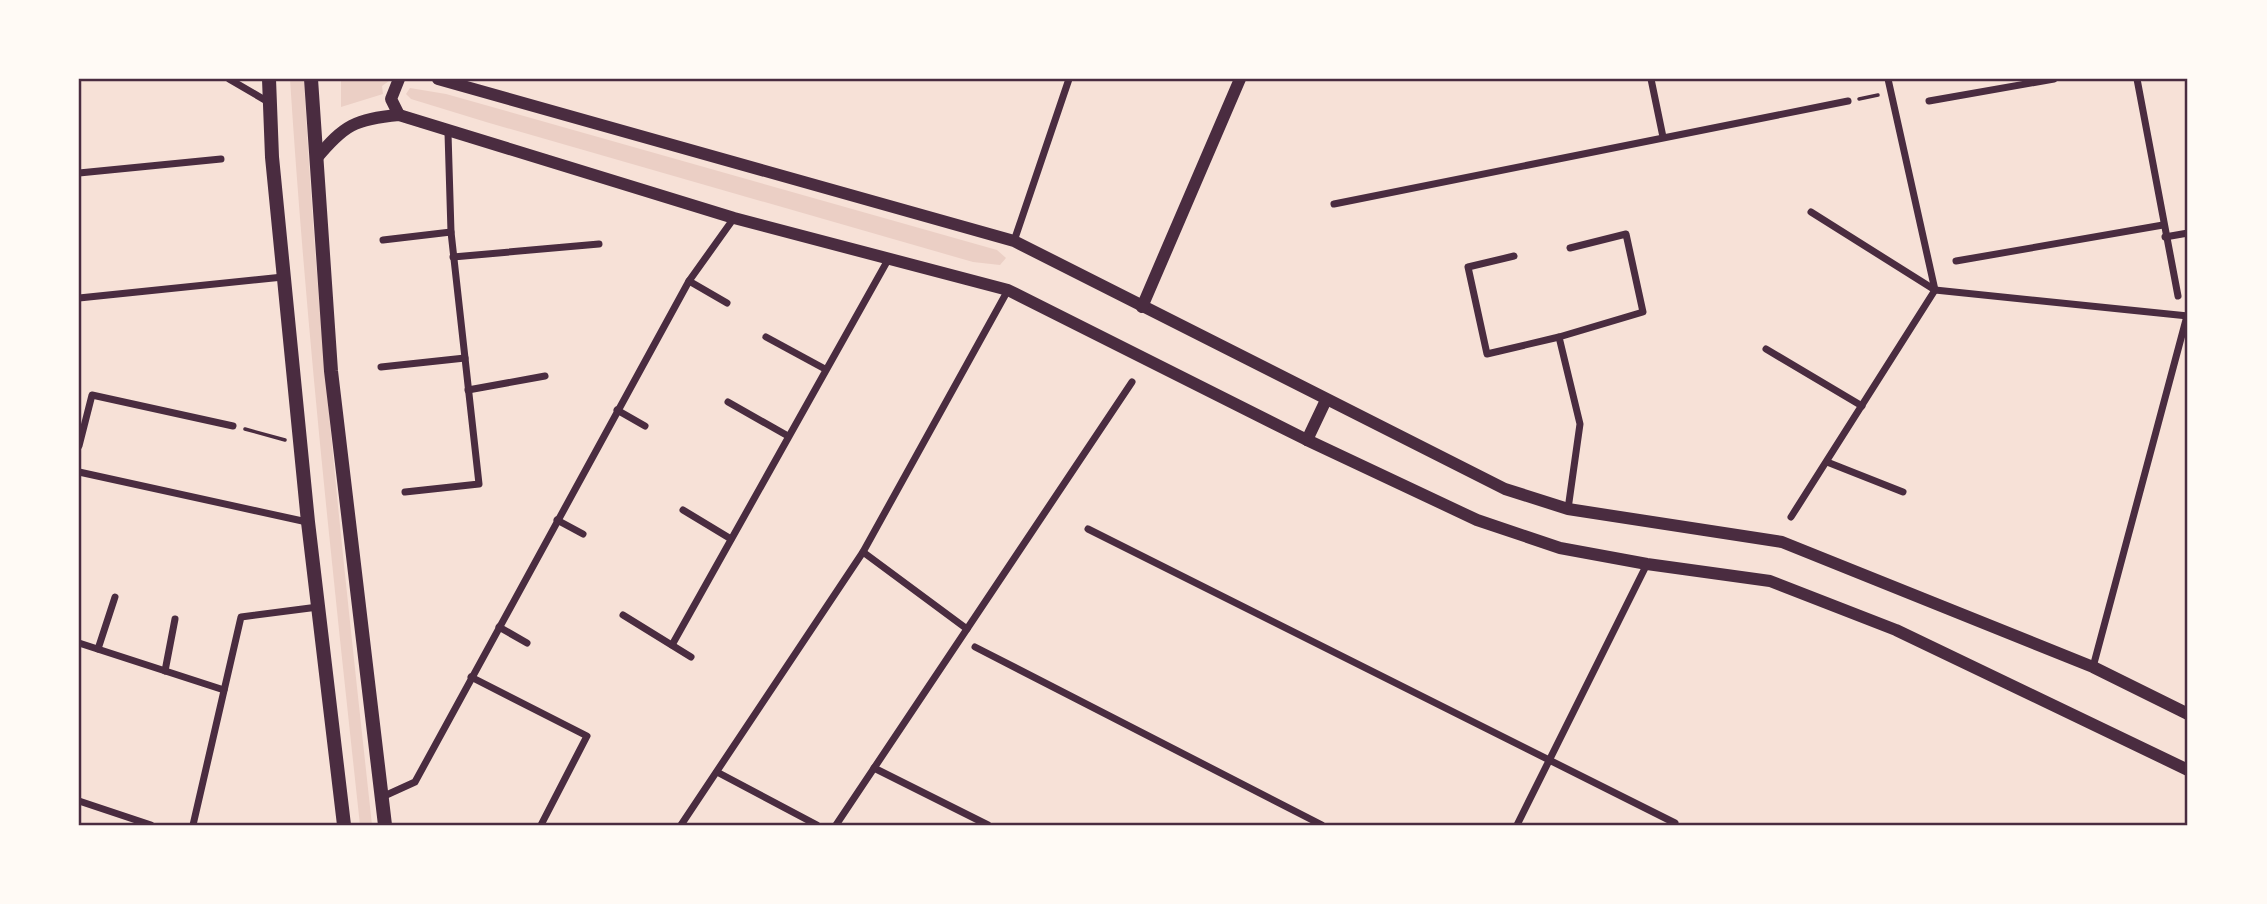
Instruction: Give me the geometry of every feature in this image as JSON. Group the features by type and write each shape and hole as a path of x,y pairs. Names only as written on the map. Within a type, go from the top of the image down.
{"main road":[{"path":"269,79 300,444 344,825"},
{"path":"311,79 331,371 385,825"}],"street":[{"path":"229,79 270,103"},
{"path":"399,79 391,99 399,115"},
{"path":"438,79 1014,241 1505,489 1568,509 1782,542 2093,667 2188,714"},
{"path":"1014,241 1069,79"},
{"path":"1142,307 1240,79"},
{"path":"1651,79 1664,137"},
{"path":"1791,517 1935,290 1888,79"},
{"path":"1928,101 2054,79"},
{"path":"2137,79 2178,296"},
{"path":"1334,204 1848,101"},
{"path":"316,159 340,131 365,118 399,115 448,133 734,218 890,256 1008,290 1307,440 1478,520 1560,548 1647,564 1770,581 1896,631 2188,770"},
{"path":"405,492 479,484 453,257 448,133"},
{"path":"79,173 221,159"},
{"path":"1811,212 1935,290 2188,316 2093,667"},
{"path":"382,797 415,782 689,281 734,218"},
{"path":"1956,261 2163,225"},
{"path":"383,240 451,232"},
{"path":"2165,237 2188,233"},
{"path":"1514,256 1468,267 1488,354 1559,337 1643,312 1626,234 1570,248"},
{"path":"453,257 599,244"},
{"path":"672,645 890,256"},
{"path":"79,298 284,277"},
{"path":"689,281 727,303"},
{"path":"681,825 863,552 1008,290"},
{"path":"766,337 825,369"},
{"path":"1559,337 1580,424 1568,509"},
{"path":"1766,349 1862,406"},
{"path":"381,367 465,358"},
{"path":"468,390 545,376"},
{"path":"836,825 1132,382"},
{"path":"79,446 92,395 233,426"},
{"path":"1307,440 1326,400"},
{"path":"728,402 788,436"},
{"path":"617,410 645,426"},
{"path":"1827,462 1903,492"},
{"path":"79,472 308,522"},
{"path":"683,510 731,539"},
{"path":"557,520 583,534"},
{"path":"1088,529 1675,823"},
{"path":"863,552 967,629"},
{"path":"1517,825 1647,564"},
{"path":"98,649 115,597"},
{"path":"193,825 241,617 318,607"},
{"path":"623,615 691,657"},
{"path":"165,671 175,619"},
{"path":"499,627 527,643"},
{"path":"79,643 224,690"},
{"path":"975,647 1322,825"},
{"path":"471,677 587,736 541,825"},
{"path":"874,768 988,825"},
{"path":"717,772 817,825"},
{"path":"79,801 151,825"}],"path":[{"path":"1848,101 1891,92"},
{"path":"233,426 300,444"}],"shaded area":[{"path":"290,79 304,79 324,360 372,825 360,825 312,359"},
{"path":"341,79 389,81 382,86 383,94 341,107"},
{"path":"410,88 446,94 997,250 1006,258 1000,265 973,262 411,99 406,94"}]}
